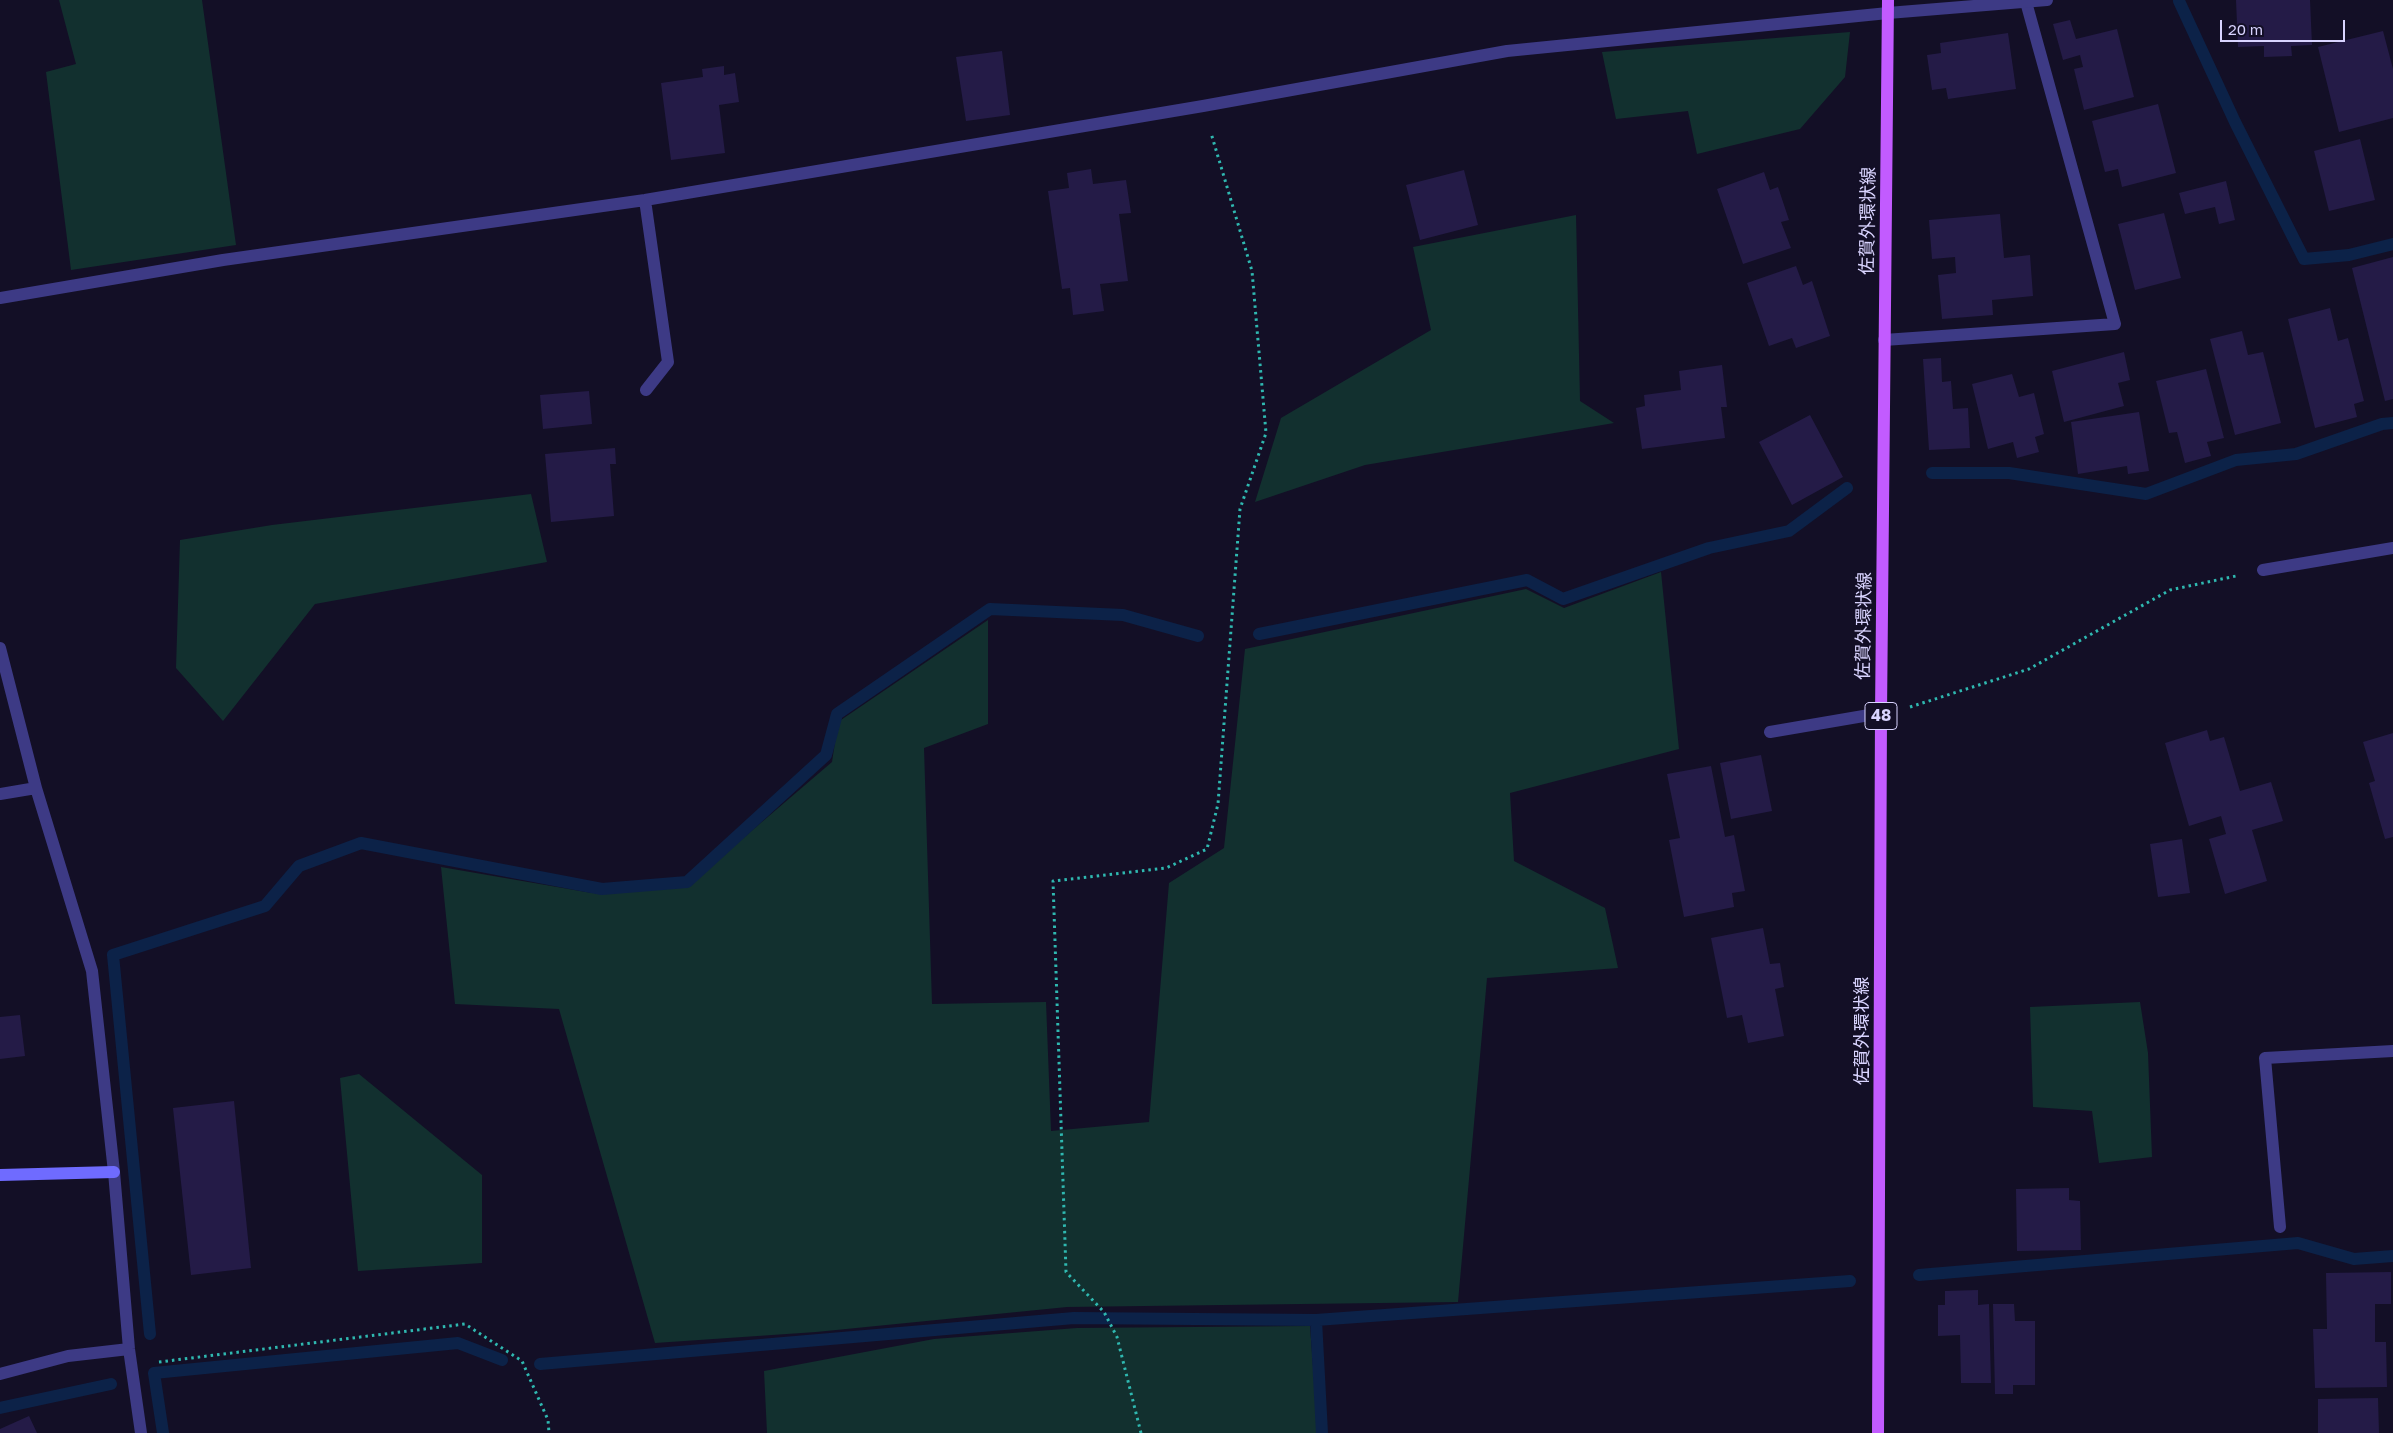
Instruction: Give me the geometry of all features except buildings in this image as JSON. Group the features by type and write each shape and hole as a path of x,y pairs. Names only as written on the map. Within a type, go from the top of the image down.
{"main road":[{"name":"佐賀外環状線","path":"1878,1433 1881,713 1888,6"}],"street":[{"path":"0,298 223,260 645,200 1203,106 1506,51 1888,6 2047,0"},
{"path":"1884,340 2115,324 2026,2"},
{"path":"645,200 668,362 646,390"},
{"path":"2263,570 2393,548"},
{"path":"0,648 36,788 92,971 114,1172 129,1348 140,1433"},
{"path":"1770,732 1881,713"},
{"path":"0,794 36,788"},
{"path":"2280,1227 2266,1058 2393,1051"},
{"path":"0,1175 114,1172"},
{"path":"0,1374 68,1356 129,1348"}],"path":[{"path":"1141,1433 1117,1337 1104,1312 1066,1272 1053,881 1166,868 1207,848 1218,804 1240,509 1266,433 1252,272 1203,106"},
{"path":"1881,713 1914,707 2029,669 2170,590 2263,570"},
{"path":"132,1366 465,1324 522,1361 548,1420 549,1433"}],"green space":[{"path":"59,0 202,0 236,245 71,270 46,72 76,64"},
{"path":"1850,32 1845,77 1800,129 1697,154 1688,111 1616,119 1602,52"},
{"path":"1576,215 1580,401 1614,423 1365,465 1255,502 1281,418 1431,330 1413,247"},
{"path":"531,494 547,562 315,604 223,721 176,668 180,540 272,525"},
{"path":"1661,572 1679,749 1510,793 1514,861 1605,908 1618,968 1487,978 1458,1302 1067,1307 816,1332 655,1343 559,1009 455,1004 441,867 592,893 687,886 832,762 838,722 988,620 988,724 924,748 932,1004 1046,1002 1051,1131 1149,1122 1169,883 1224,848 1245,649 1526,589 1564,608"},
{"path":"2140,1002 2148,1053 2152,1157 2099,1163 2092,1111 2033,1107 2030,1007"},
{"path":"359,1074 482,1175 482,1263 358,1271 340,1078"},
{"path":"1310,1326 1318,1433 767,1433 764,1371 934,1339 1077,1328"}],"waterway":[{"path":"2179,1 2235,122 2304,259 2349,255 2393,244"},
{"path":"1932,473 2009,473 2146,494 2236,460 2296,454 2382,424 2393,423"},
{"path":"1259,634 1527,580 1563,599 1709,548 1789,531 1847,488"},
{"path":"150,1334 113,955 265,906 299,866 361,843 602,889 687,882 826,755 837,714 990,609 1123,615 1198,636"},
{"path":"1919,1275 2298,1243 2354,1259 2393,1256"},
{"path":"540,1364 1074,1318 1316,1320 1850,1281"},
{"path":"1316,1320 1322,1433"},
{"path":"163,1433 154,1373 458,1343 502,1360"},
{"path":"0,1408 111,1384"}]}
